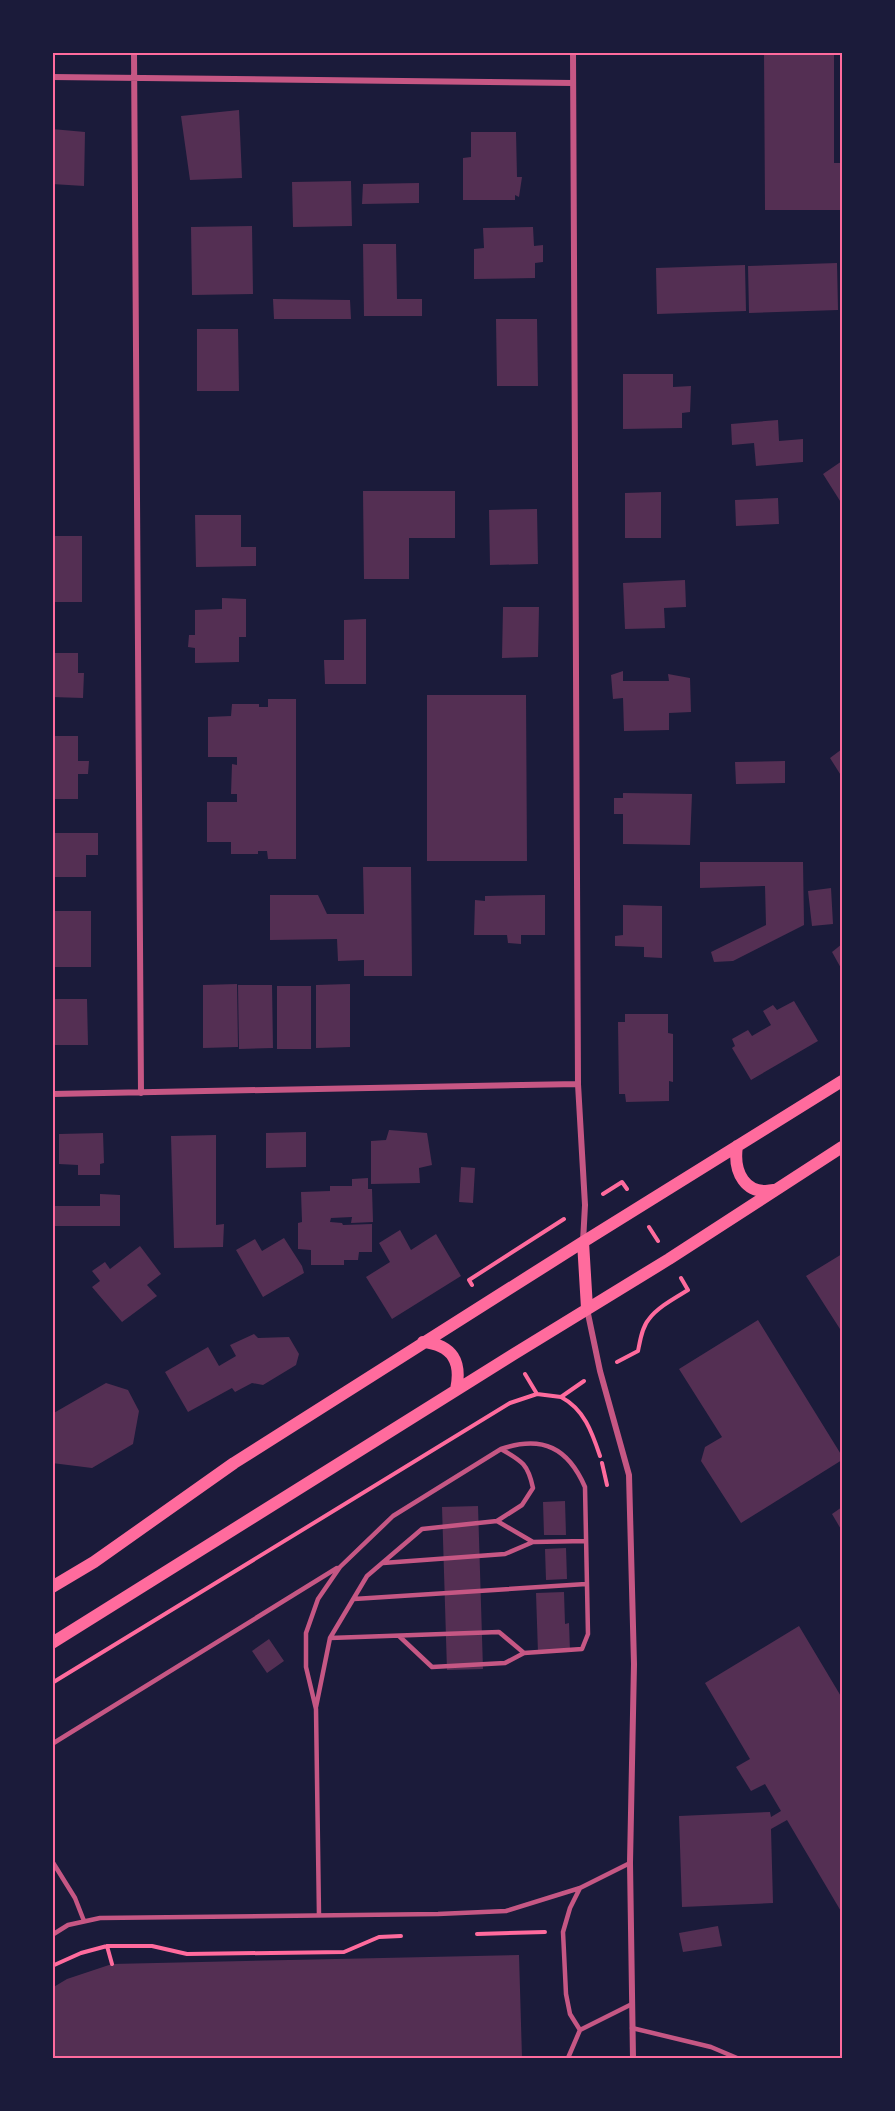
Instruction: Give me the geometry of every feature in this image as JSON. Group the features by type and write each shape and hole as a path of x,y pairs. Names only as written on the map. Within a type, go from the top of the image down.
{"main road":[{"path":"52,1587 94,1562 234,1463 423,1342 843,1081"},
{"path":"737,1146 736,1168 741,1178 757,1190 778,1190"},
{"path":"52,1642 586,1308 669,1259 843,1147"},
{"path":"583,1242 586,1308"},
{"path":"423,1342 438,1344 457,1362 459,1376 456,1390"}],"street":[{"path":"134,52 141,1093"},
{"path":"573,52 578,1084 585,1205 583,1242"},
{"path":"52,77 573,83"},
{"path":"52,1094 578,1084"},
{"path":"586,1308 600,1371 629,1475 634,1664 630,1863 633,2058"}],"lane":[{"path":"316,1709 306,1667 306,1633 318,1599 340,1567 393,1516 501,1449 518,1443 536,1443 553,1447 568,1457 585,1487 588,1634 582,1649 524,1653 505,1663 432,1667 399,1636"},
{"path":"320,1914 316,1709 330,1638 367,1576 422,1529 497,1521 522,1505 533,1488 530,1473 523,1462 501,1449"},
{"path":"497,1521 533,1542"},
{"path":"383,1563 505,1554 533,1542 586,1541"},
{"path":"52,1744 340,1567"},
{"path":"354,1599 586,1584"},
{"path":"330,1638 499,1632 524,1653"},
{"path":"52,1861 75,1898 84,1921"},
{"path":"52,1935 68,1925 100,1918 233,1918 506,1911 580,1888 630,1863"},
{"path":"580,1888 570,1908 563,1932 566,1994 570,2014 580,2030"},
{"path":"568,2058 580,2030 632,2004"},
{"path":"632,2028 711,2047 737,2058"}],"path":[{"path":"469,1280 622,1182"},
{"path":"52,1683 510,1403 537,1394"},
{"path":"471,1934 563,1932"},
{"path":"52,1966 81,1953 107,1946 152,1946 187,1954 344,1952 379,1937 402,1936"},
{"path":"107,1946 112,1964"}],"building":[{"path":"764,52 834,52 834,163 842,163 842,210 765,210"},
{"path":"239,110 242,178 190,180 181,116"},
{"path":"52,129 85,132 84,186 52,184"},
{"path":"471,132 516,132 517,177 522,177 519,197 515,195 515,200 463,200 463,158 471,157"},
{"path":"351,181 352,226 293,227 292,182"},
{"path":"419,183 419,203 362,204 363,184"},
{"path":"252,226 253,294 192,295 191,227"},
{"path":"533,227 534,246 543,245 543,262 535,263 535,278 474,279 474,249 484,248 483,228"},
{"path":"363,244 396,244 397,299 422,299 422,316 364,316"},
{"path":"837,263 838,310 749,313 748,266"},
{"path":"745,265 746,311 657,314 656,268"},
{"path":"273,299 350,300 351,319 274,319"},
{"path":"496,319 537,319 538,386 497,386"},
{"path":"197,329 238,329 239,391 197,391"},
{"path":"623,374 673,374 673,387 691,386 690,412 682,413 682,428 623,429"},
{"path":"778,420 779,441 803,439 803,462 756,466 754,443 732,445 731,424"},
{"path":"842,461 842,504 823,474"},
{"path":"363,491 455,491 455,538 409,538 409,579 364,579"},
{"path":"661,492 661,538 625,538 625,493"},
{"path":"778,498 779,524 736,526 735,500"},
{"path":"537,509 538,564 490,565 489,510"},
{"path":"195,515 241,515 241,547 256,547 256,566 196,567"},
{"path":"55,536 82,536 82,602 52,602"},
{"path":"685,580 686,607 664,608 665,628 625,629 623,583"},
{"path":"222,598 246,599 246,637 239,637 239,662 195,663 195,648 188,647 189,635 195,635 195,610 222,609"},
{"path":"503,607 539,607 538,657 502,658"},
{"path":"366,619 366,684 325,684 324,660 344,660 344,620"},
{"path":"52,653 78,653 78,673 84,673 83,698 52,697"},
{"path":"623,671 623,681 669,681 668,674 690,678 691,712 669,713 669,730 624,731 623,698 613,699 611,675"},
{"path":"427,695 526,695 527,861 427,861"},
{"path":"268,699 296,699 296,859 268,859 267,851 258,851 258,854 231,854 231,842 207,842 207,802 237,802 237,794 231,794 232,764 237,765 237,757 208,757 208,717 231,716 232,704 259,704 259,707 268,707"},
{"path":"52,736 78,736 78,761 89,761 88,774 78,774 78,799 52,799"},
{"path":"842,749 842,777 830,758"},
{"path":"785,761 785,783 736,784 735,762"},
{"path":"623,793 692,794 690,845 623,844 623,814 614,814 614,798 623,798"},
{"path":"52,833 98,833 98,855 86,855 86,877 52,877"},
{"path":"700,862 803,862 804,925 733,961 714,962 711,952 766,925 765,886 700,888"},
{"path":"363,867 411,867 412,976 364,976 364,960 338,961 337,939 270,940 270,895 318,895 327,914 364,914"},
{"path":"831,888 833,924 812,926 808,891"},
{"path":"545,895 545,935 521,935 521,944 508,943 507,935 474,935 475,900 485,901 485,896"},
{"path":"623,905 662,906 662,958 644,957 644,947 615,946 615,936 623,935"},
{"path":"52,911 91,911 91,967 52,967"},
{"path":"842,944 842,970 832,952"},
{"path":"237,984 238,1047 203,1048 203,985"},
{"path":"350,984 350,1047 316,1048 316,985"},
{"path":"238,985 272,985 273,1048 239,1049"},
{"path":"277,986 311,986 311,1049 277,1049"},
{"path":"52,999 87,999 88,1045 52,1045"},
{"path":"794,1001 818,1041 751,1080 732,1048 735,1046 732,1039 748,1030 752,1036 771,1025 763,1011 773,1005 777,1010"},
{"path":"625,1014 668,1014 668,1033 673,1034 673,1082 669,1081 669,1101 626,1102 625,1094 619,1094 618,1022 625,1022"},
{"path":"389,1130 427,1133 432,1165 419,1168 420,1183 371,1184 371,1141 386,1140"},
{"path":"306,1132 306,1167 266,1168 266,1133"},
{"path":"103,1133 104,1163 100,1164 100,1175 78,1175 78,1165 59,1164 59,1134"},
{"path":"216,1135 216,1225 224,1224 223,1247 174,1248 171,1136"},
{"path":"461,1167 475,1168 473,1203 459,1202"},
{"path":"368,1178 368,1189 372,1189 373,1222 351,1223 352,1217 331,1218 330,1222 343,1225 372,1224 372,1252 359,1252 358,1260 344,1260 344,1265 311,1265 311,1250 298,1249 298,1223 302,1222 301,1192 330,1191 330,1186 352,1186 352,1179"},
{"path":"100,1194 120,1195 120,1226 52,1226 52,1206 100,1206"},
{"path":"400,1230 411,1250 436,1234 461,1276 392,1319 366,1277 390,1262 379,1243"},
{"path":"284,1238 304,1273 263,1297 236,1250 255,1239 262,1251"},
{"path":"140,1246 161,1274 147,1285 157,1296 122,1322 92,1287 100,1281 92,1271 105,1262 110,1269"},
{"path":"842,1254 842,1327 840,1329 806,1276"},
{"path":"758,1320 842,1456 842,1460 741,1523 701,1461 705,1447 722,1437 679,1369"},
{"path":"254,1334 258,1338 289,1337 299,1354 296,1365 263,1385 252,1383 235,1392 232,1388 188,1412 165,1372 208,1347 219,1366 236,1356 230,1345"},
{"path":"106,1383 128,1390 139,1411 133,1444 92,1468 52,1463 52,1414"},
{"path":"565,1501 566,1535 544,1535 543,1502"},
{"path":"478,1506 483,1669 447,1670 442,1507"},
{"path":"842,1507 842,1531 832,1514"},
{"path":"566,1548 567,1579 546,1580 545,1549"},
{"path":"564,1592 565,1624 569,1623 570,1652 538,1653 536,1593"},
{"path":"799,1626 842,1698 842,1913 787,1820 771,1829 773,1903 682,1907 679,1816 770,1812 771,1817 781,1811 765,1784 751,1791 736,1767 750,1759 705,1683"},
{"path":"269,1639 284,1661 267,1673 252,1651"},
{"path":"718,1926 722,1946 683,1952 679,1933"},
{"path":"519,1955 522,2058 52,2058 52,1988 67,1979 112,1964"}]}
